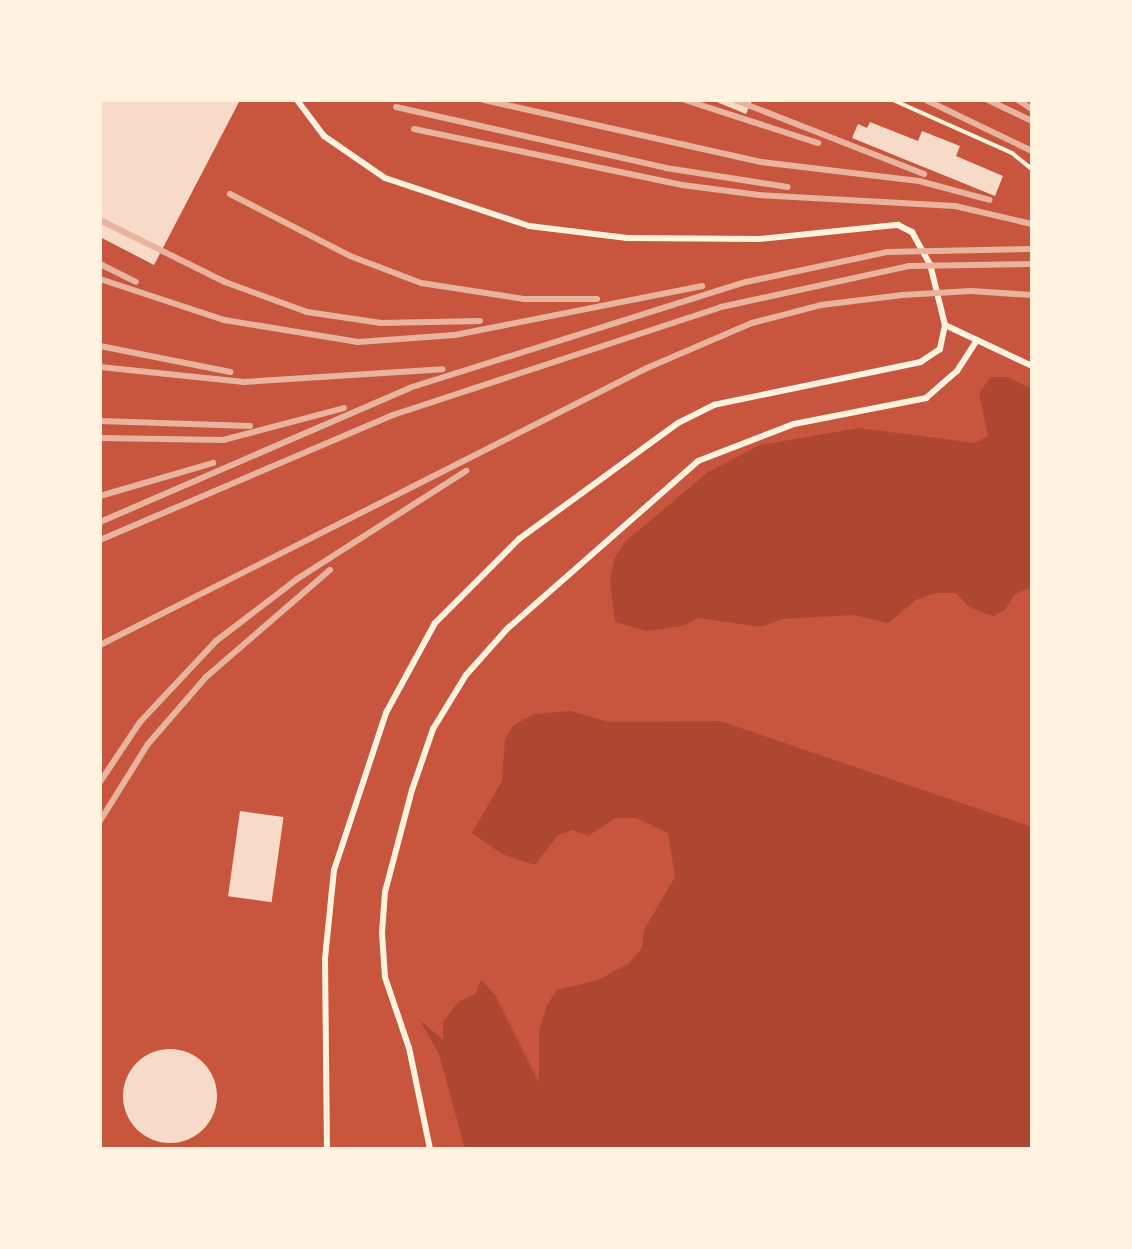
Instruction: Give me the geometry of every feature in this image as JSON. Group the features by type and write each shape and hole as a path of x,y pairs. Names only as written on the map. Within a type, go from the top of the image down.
{"lane":[{"path":"297,100 324,136 385,178 529,226 627,238 759,239 898,225 912,232 930,264 945,325 940,349 921,362 714,405 678,423 519,539 435,623 386,713 334,870 325,949 327,1149"},
{"path":"945,325 1032,366"},
{"path":"430,1149 409,1048 385,977 382,933 385,892 412,790 433,729 466,675 507,629 698,461 794,424 926,398 957,371 977,340"}],"path":[{"path":"893,100 1012,153 1032,169"}],"shaded area":[{"path":"990,377 1007,377 1032,389 1032,587 1015,594 1005,610 993,616 969,607 956,593 936,593 916,600 888,623 853,615 782,619 761,627 698,618 683,626 646,631 615,622 610,582 614,559 626,541 708,472 760,445 859,428 975,443 988,436 979,394"},
{"path":"571,711 609,722 720,721 1032,827 1032,1149 465,1149 439,1054 419,1019 443,1040 443,1022 458,1002 475,994 481,980 495,995 539,1083 539,1031 547,1005 557,990 598,980 628,964 642,948 644,930 675,877 668,833 636,818 616,818 588,836 573,830 557,836 535,865 502,854 472,833 502,781 505,739 514,725 534,714"}],"building":[{"path":"100,100 240,100 154,265 100,237"},
{"path":"712,100 752,100 746,114"},
{"path":"870,122 918,141 922,131 960,146 956,156 1003,176 995,196 852,138 858,124 867,128"},
{"path":"240,811 284,817 272,902 228,896"},
{"path":"170,1049 188,1053 203,1063 213,1078 217,1096 213,1114 203,1129 188,1139 170,1143 152,1139 137,1129 127,1114 123,1096 127,1078 137,1063 152,1053"}],"railway":[{"path":"484,100 761,162 919,181 990,200"},
{"path":"685,100 818,143"},
{"path":"735,100 924,174"},
{"path":"926,100 1032,151"},
{"path":"988,100 1032,121"},
{"path":"1018,100 1032,109"},
{"path":"396,107 666,168 788,187"},
{"path":"414,129 682,185 759,195 955,206 1032,224"},
{"path":"230,194 350,256 421,283 524,299 597,299"},
{"path":"100,220 225,282 307,312 381,323 480,321"},
{"path":"100,522 409,388 746,282 887,252 1032,249"},
{"path":"100,264 136,282"},
{"path":"100,540 393,415 721,307 909,266 1032,264"},
{"path":"100,279 224,320 358,342 455,335 702,286"},
{"path":"100,645 647,368 752,323 821,305 902,295 971,291 1032,295"},
{"path":"100,346 230,372"},
{"path":"100,367 244,382 443,369"},
{"path":"100,438 223,440 344,408"},
{"path":"100,421 250,426"},
{"path":"100,496 213,463"},
{"path":"100,782 140,722 216,641 297,579 466,471"},
{"path":"100,821 148,744 206,677 330,570"}]}
